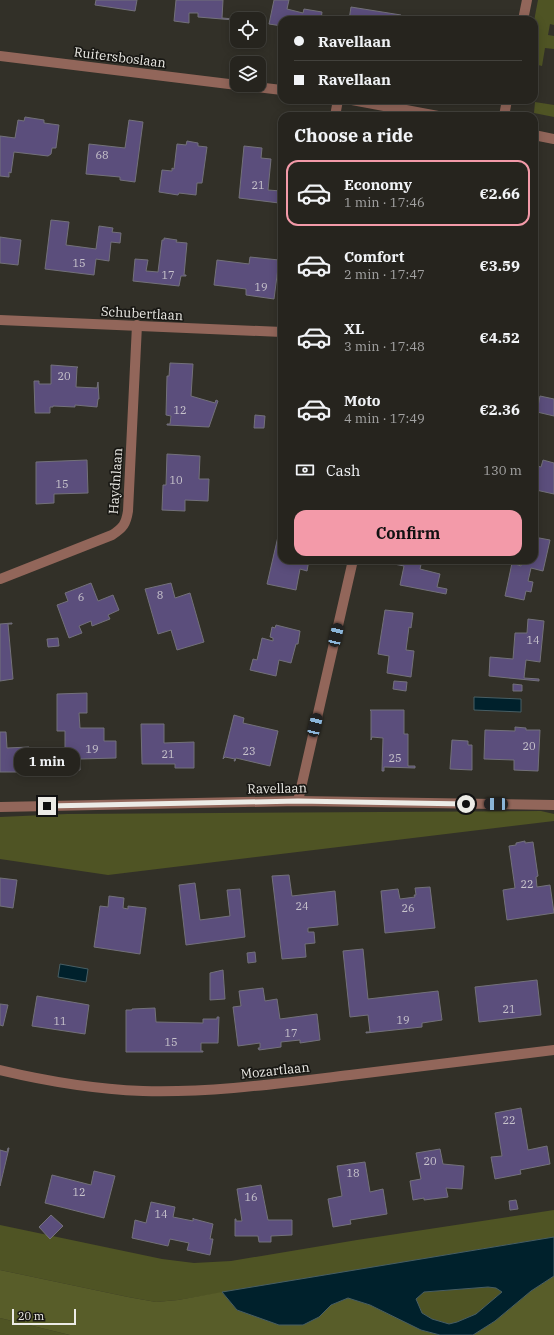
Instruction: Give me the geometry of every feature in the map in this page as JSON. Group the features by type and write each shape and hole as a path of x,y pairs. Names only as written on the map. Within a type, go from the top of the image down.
{"street":[{"path":"524,16 527,0"},
{"name":"Ruitersboslaan","path":"0,56 230,84"},
{"name":"Ruitersboslaan","path":"266,88 278,90"},
{"path":"374,104 416,112"},
{"path":"538,136 554,139"},
{"name":"Schubertlaan","path":"0,320 278,332"},
{"name":"Haydnlaan","path":"0,579 112,535 120,530 126,521 128,511 137,325"},
{"path":"298,801 352,564"},
{"name":"Ravellaan","path":"0,808 298,801 554,805"},
{"name":"Mozartlaan","path":"0,1070 20,1075 80,1085 143,1091 206,1090 554,1050"}],"green space":[{"path":"538,0 554,0 554,25 550,24 548,35 554,36 554,49 545,48 542,66 538,65 538,16 535,16"},
{"path":"538,102 554,105 554,117 534,112 535,104 538,104"},
{"path":"541,811 554,814 554,821 108,875 0,859 0,817 67,814"},
{"path":"554,1210 554,1237 178,1300 156,1302 0,1270 0,1225 162,1259 194,1263 231,1261"},
{"path":"0,1270 156,1302 178,1300 222,1292 237,1310 279,1325 319,1317 331,1305 348,1298 370,1305 421,1330 440,1335 70,1335 0,1318"},
{"path":"554,1276 554,1335 473,1335 495,1321 531,1291"},
{"path":"488,1287 496,1288 502,1292 476,1314 449,1324 432,1319 422,1313 416,1299 424,1292"},
{"path":"0,1318 70,1335 0,1335"}],"water":[{"path":"474,697 521,699 521,712 474,710"},
{"path":"60,964 88,969 86,982 58,977"},
{"path":"554,1237 554,1276 531,1291 495,1321 473,1335 440,1335 421,1330 370,1305 348,1298 331,1305 319,1317 303,1325 279,1325 237,1310 222,1292","holes":["488,1287 496,1288 502,1292 476,1314 449,1324 432,1319 422,1313 416,1299 424,1292"]}],"building":[{"path":"96,0 137,0 135,11 95,5"},
{"path":"176,0 223,0 222,18 230,19 198,17 198,13 189,13 189,23 174,21"},
{"path":"274,0 289,0 287,9 303,13 304,9 322,12 322,16 278,16 278,25 269,24"},
{"path":"351,7 401,15 401,16 350,16"},
{"path":"25,117 44,120 44,123 59,125 56,148 52,148 51,154 48,156 14,152 9,177 0,176 0,136 15,138 18,120 24,121"},
{"path":"129,120 143,122 135,182 120,180 120,177 86,174 89,144 125,148"},
{"path":"187,141 198,143 198,146 207,147 202,183 197,183 196,195 179,193 178,195 159,192 162,170 172,171 172,168 174,169 177,144 186,145"},
{"path":"244,146 262,148 261,158 271,159 268,190 278,191 278,203 239,198"},
{"path":"51,220 69,222 66,245 96,249 99,226 113,228 112,232 121,233 120,243 111,242 109,261 96,259 94,275 45,269"},
{"path":"0,237 21,240 18,265 0,263"},
{"path":"164,238 177,240 176,242 187,243 184,275 186,276 181,276 179,286 133,281 135,259 148,260 146,271 158,272 162,240 164,240"},
{"path":"250,257 278,260 274,299 246,295 246,289 214,285 217,260 249,264"},
{"path":"170,363 193,364 191,396 215,403 216,400 218,401 209,427 167,425 170,424 171,416 166,415 167,376 169,376"},
{"path":"51,365 78,367 76,387 97,388 98,382 99,399 97,407 75,405 75,407 53,406 50,407 50,413 35,413 34,381 39,381 39,384 51,384"},
{"path":"540,396 554,399 554,416 538,412"},
{"path":"255,415 265,416 264,428 254,428"},
{"path":"167,454 200,456 199,479 209,479 208,501 185,500 185,511 162,510 163,485 166,485"},
{"path":"87,460 88,493 54,494 54,503 36,504 36,462"},
{"path":"543,460 554,463 554,494 538,490 538,466 541,467"},
{"path":"278,537 278,564 308,564 307,571 300,569 296,590 267,584"},
{"path":"538,538 550,540 543,571 531,568 528,581 533,582 531,592 526,591 524,600 505,596 512,564 521,566 521,564 538,564"},
{"path":"394,564 421,564 420,569 440,574 437,587 447,589 446,594 400,585 404,566"},
{"path":"91,583 98,601 113,595 119,610 108,615 110,619 92,626 91,621 79,626 82,633 69,638 57,605 68,601 65,593"},
{"path":"171,583 175,598 190,593 204,642 177,650 171,630 158,634 145,589"},
{"path":"385,610 413,613 411,628 409,627 406,650 414,651 411,677 387,673 389,656 378,654"},
{"path":"528,619 544,621 540,662 526,660 524,678 539,679 539,681 489,676 490,657 513,659 515,633 527,633"},
{"path":"12,623 8,624 13,679 0,681 0,624"},
{"path":"276,625 300,631 298,644 296,644 291,663 279,660 276,676 250,670 253,659 257,660 262,638 273,641 273,638 270,637 272,627 275,628"},
{"path":"58,638 59,646 48,647 47,639"},
{"path":"394,681 407,682 406,691 393,689"},
{"path":"513,684 522,685 522,691 513,691"},
{"path":"87,693 87,713 79,713 80,728 104,728 104,741 116,741 116,758 80,759 80,770 65,771 65,731 57,731 57,694"},
{"path":"370,710 404,710 404,734 408,734 408,766 415,766 415,768 384,767 384,771 382,771 383,738 372,737 371,740"},
{"path":"234,715 244,718 243,723 278,731 270,766 236,758 235,761 235,759 225,757 223,759"},
{"path":"141,724 164,724 164,743 194,742 194,768 175,768 175,764 142,764"},
{"path":"515,727 526,728 526,730 540,730 538,771 514,770 514,760 484,759 485,730 515,731"},
{"path":"0,732 6,732 7,748 29,747 30,772 0,772"},
{"path":"452,740 468,741 468,745 472,745 472,770 450,769"},
{"path":"525,841 525,843 533,842 538,876 536,877 537,887 550,885 554,913 507,920 503,890 515,888 509,846"},
{"path":"289,875 292,896 335,891 338,925 308,928 308,932 314,932 315,943 305,944 306,957 282,959 272,876"},
{"path":"0,878 17,880 13,908 0,906"},
{"path":"195,883 200,920 230,916 227,890 240,889 245,937 186,945 179,885"},
{"path":"430,887 435,928 385,933 381,891 398,889 400,899 415,897 415,888"},
{"path":"109,896 124,898 123,908 128,909 128,906 146,908 140,954 94,947 100,906 108,907"},
{"path":"363,949 368,999 438,991 442,1020 422,1023 422,1027 366,1033 370,1032 368,1015 350,1017 343,951"},
{"path":"255,952 256,962 248,963 247,953"},
{"path":"223,970 225,999 210,1000 210,973"},
{"path":"537,980 541,1015 479,1022 475,987"},
{"path":"263,988 265,1001 277,999 280,1019 317,1014 320,1040 300,1043 300,1040 281,1042 281,1047 259,1050 258,1048 260,1048 260,1043 238,1046 233,1007 241,1006 239,991"},
{"path":"37,996 89,1005 85,1034 32,1026"},
{"path":"0,1004 8,1005 3,1026 0,1025"},
{"path":"155,1008 156,1022 203,1023 203,1019 217,1019 217,1017 219,1017 218,1043 201,1043 201,1051 203,1052 126,1052 126,1010"},
{"path":"521,1108 528,1150 547,1146 550,1164 520,1170 521,1174 495,1179 491,1157 502,1156 495,1113"},
{"path":"8,1148 0,1186 0,1150 7,1152"},
{"path":"440,1149 443,1164 464,1166 462,1189 446,1188 448,1197 413,1200 410,1181 421,1179 416,1153"},
{"path":"365,1162 370,1192 383,1189 387,1214 350,1220 351,1224 333,1227 328,1199 342,1196 337,1166"},
{"path":"94,1171 115,1176 104,1218 45,1203 52,1175 91,1185"},
{"path":"261,1185 268,1220 292,1220 292,1235 271,1236 271,1242 259,1242 258,1236 235,1236 235,1219 236,1221 242,1221 237,1189"},
{"path":"516,1200 518,1209 510,1210 509,1201"},
{"path":"151,1202 175,1207 173,1217 193,1221 193,1218 213,1224 210,1239 213,1239 210,1255 187,1250 189,1243 170,1239 168,1246 132,1238 135,1220 146,1223"},
{"path":"51,1215 63,1226 50,1239 39,1227"}],"route":[{"path":"47,806 298,801 466,804"}]}
